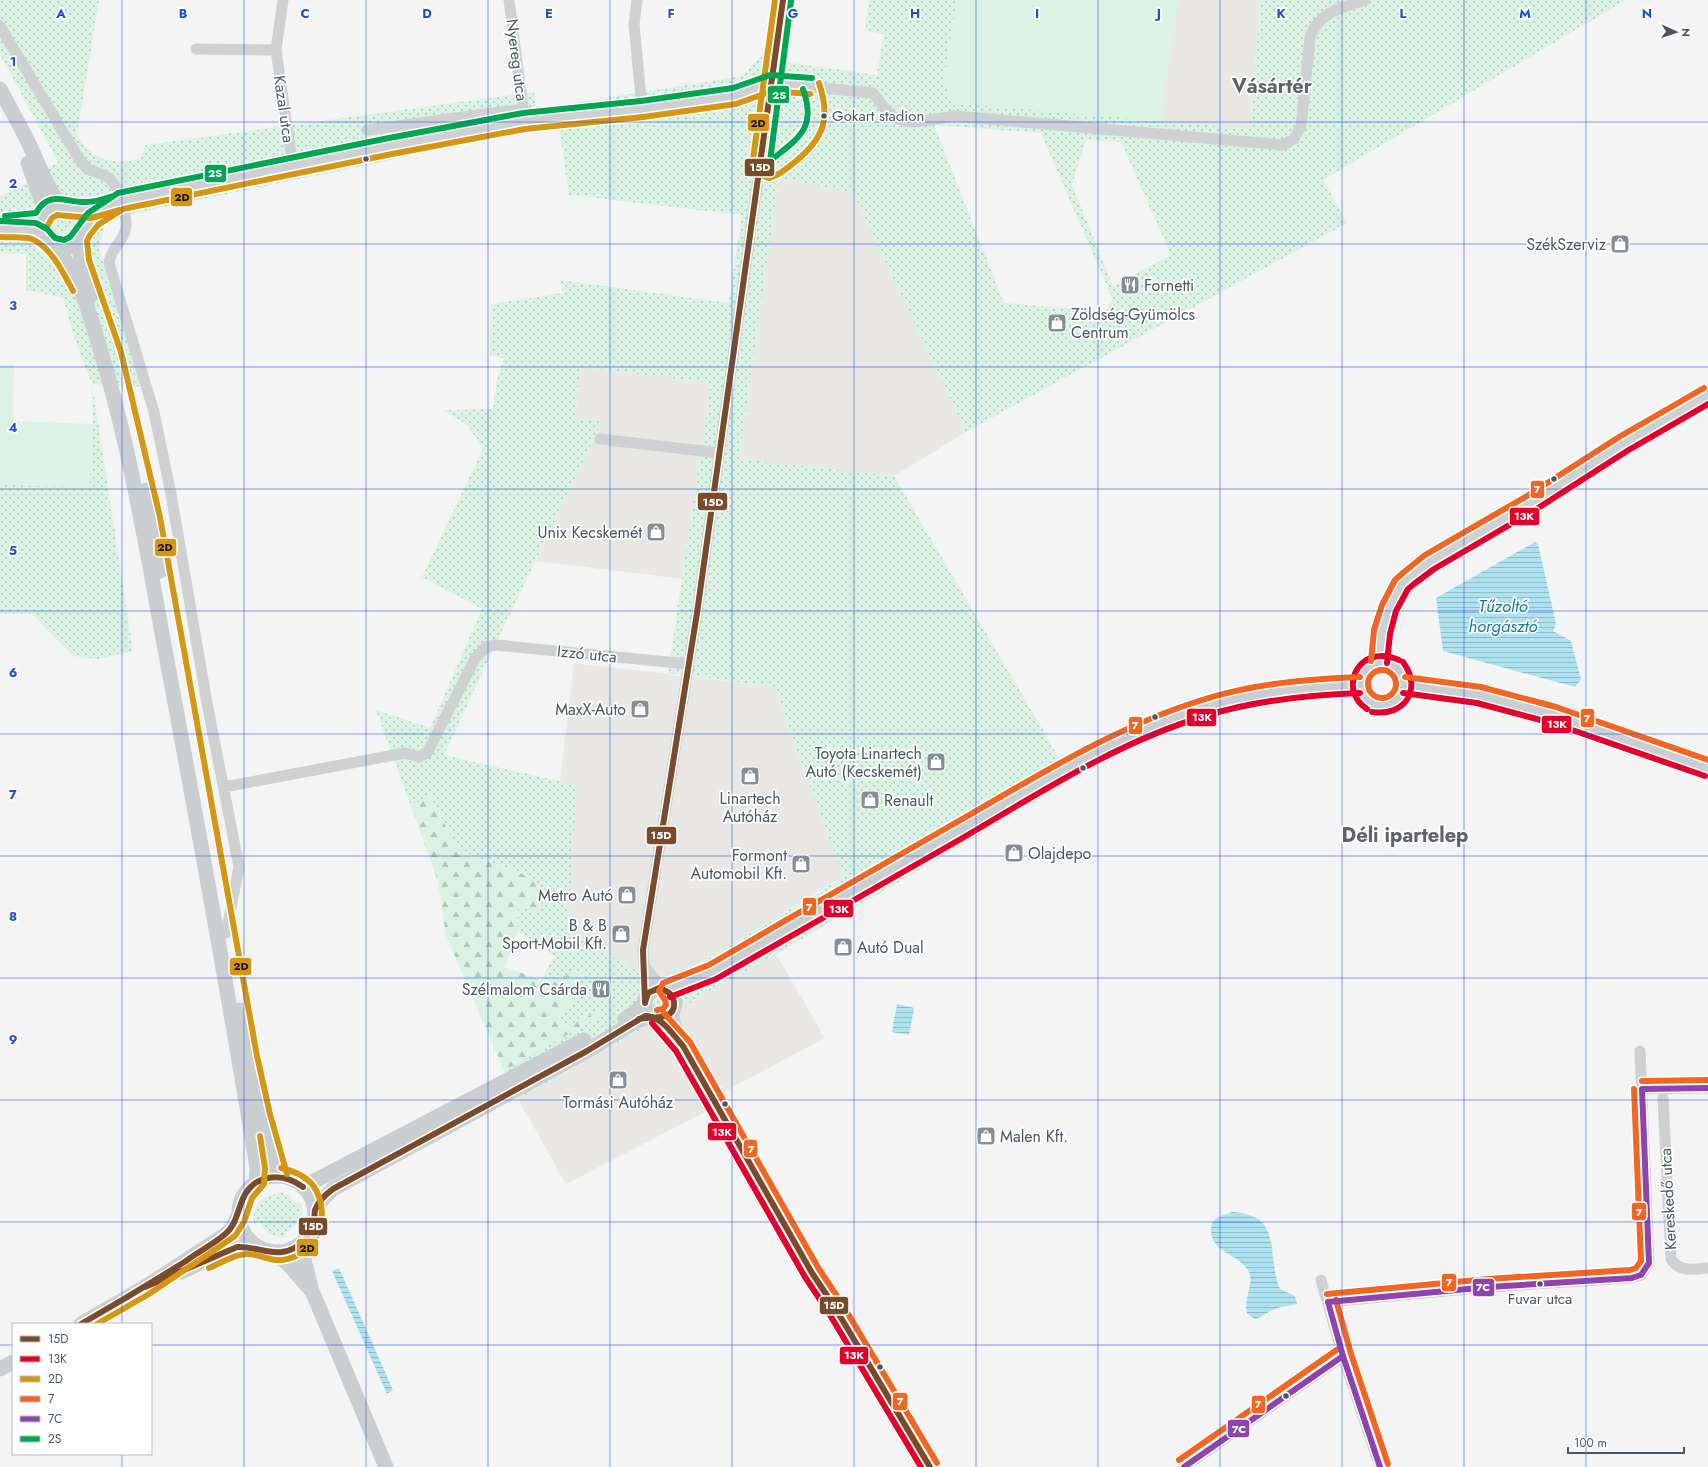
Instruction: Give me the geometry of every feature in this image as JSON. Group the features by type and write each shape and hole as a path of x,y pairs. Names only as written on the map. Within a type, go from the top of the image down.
{"main road":[{"path":"0,88 55,197 82,219 81,262 113,354 143,476 226,933 260,1109 279,1176"},
{"path":"0,109 28,163 42,202 42,236 66,259 71,267 88,309 107,373 129,458 217,934 257,1168 256,1182"},
{"path":"43,218 54,207 68,208"},
{"path":"55,248 63,249 70,247 81,235"},
{"path":"1379,662 1392,664 1397,668 1401,673 1404,685 1396,701 1385,706 1373,704 1368,700 1361,690 1360,685 1363,674 1366,670 1379,662"},
{"path":"650,1008 666,1017 669,998 712,972 1048,779 1100,750 1142,730 1202,708 1259,694 1330,686 1360,685"},
{"path":"1404,685 1480,695 1547,713 1708,768"},
{"path":"303,1187 430,1129 587,1051 636,1021 650,1008 653,990 669,998"},
{"path":"314,1211 324,1197 333,1189 430,1129"},
{"path":"83,1323 145,1287 224,1235 233,1227 246,1192 256,1182 270,1177 279,1176 290,1178 303,1187 310,1195 314,1211 314,1220 311,1231 300,1244 291,1250 275,1252 248,1245 237,1247 145,1287"},
{"path":"239,1213 243,1232 257,1247"},
{"path":"300,1244 312,1291 386,1467"},
{"path":"275,1252 289,1264 312,1291"},
{"path":"0,1369 12,1363"}],"street":[{"name":"Kazal utca","path":"283,0 276,50 293,168"},
{"name":"Nyereg utca","path":"509,0 524,121"},
{"path":"637,0 634,24 642,109"},
{"path":"783,0 719,453 644,950 644,965 650,1008 683,1046 812,1273 834,1306 930,1467"},
{"path":"68,208 87,210 293,168 390,146 524,121 642,109 735,96 771,83 873,93 884,108 895,117 905,121 930,121 955,116 1283,145 1294,139 1301,126 1310,38 1313,29 1322,17 1329,13 1365,0"},
{"path":"0,26 78,157 87,168 110,179 115,186 117,203 126,221 126,230 123,238 111,253 109,263 154,412 171,494 239,867 226,933"},
{"path":"196,49 276,50"},
{"path":"367,130 523,109"},
{"path":"81,235 93,219 117,203"},
{"path":"0,224 43,218"},
{"path":"0,229 33,232 42,236"},
{"path":"1379,662 1382,632 1389,608 1399,589 1409,578 1429,562 1531,503 1623,444 1708,395"},
{"path":"600,439 719,453"},
{"name":"Izzó utca","path":"224,787 405,753 419,757 427,753 476,657 486,647 496,645 688,664"},
{"path":"644,965 669,998 683,1046"},
{"path":"1328,1302 1489,1287 1632,1278 1641,1275 1649,1262 1640,1052"},
{"path":"1642,1089 1708,1088"},
{"name":"Kereskedő utca","path":"1663,1098 1671,1259 1675,1265 1683,1269 1708,1268"},
{"path":"1322,1280 1343,1356 1380,1467"},
{"path":"1184,1467 1343,1356"}],"shaded area":[{"path":"1178,0 1261,0 1249,129 1160,121"},
{"path":"779,178 853,193 966,432 894,476 739,459"},
{"path":"580,367 711,383 682,579 536,561 602,422 575,419"},
{"path":"574,663 776,687 796,749 844,876 664,985 567,933 577,785 560,781"},
{"path":"776,954 825,1038 703,1103 707,1111 566,1184 518,1099"}],"green space":[{"path":"0,0 99,0 77,135 83,144 97,156 112,161 131,161 141,159 145,145 534,92 536,109 743,76 766,50 785,52 785,62 877,75 884,34 865,31 869,0 957,0 944,80 952,102 1249,129 1261,0 1626,0 1323,180 1347,223 966,432 853,193 779,178 739,459 894,476 1072,780 776,954 518,1099 504,1071 600,1016 598,1011 564,1029 560,1016 576,995 569,988 587,976 577,972 547,982 540,981 555,956 518,932 518,906 542,913 534,879 458,850 430,796 411,806 376,710 430,728 482,609 422,577 483,449 467,425 444,410 493,409 497,380 504,358 490,356 491,304 563,293 560,280 729,303 742,215 569,195 559,126 396,151 396,159 107,219 99,245 106,275 146,387 92,384 75,340 63,298 26,290 26,254 0,253 0,196 33,180 58,162 0,54","holes":["934,125 1041,133 1113,300 1104,311 1004,303","1086,140 1121,142 1171,255 1113,286 1072,185","58,210 67,212 76,221 77,225 74,234 68,236 69,242 56,242 48,235 46,226 49,221 55,217 53,212","580,367 711,383 668,673 776,687 796,749 844,877 664,985 568,933 577,785 444,755 602,422 575,418"]},
{"path":"957,0 1178,0 1160,121 952,103 944,80"},
{"path":"65,212 72,217 74,224 71,233 65,235 66,240 57,240 49,233 50,221 58,217 56,213"},
{"path":"0,365 14,365 13,421 93,424 89,487 0,485"},
{"path":"92,384 133,651 99,659 73,656 32,614 0,614 0,485 89,486 93,424"},
{"path":"430,796 458,850 534,879 542,914 518,907 518,932 505,967 547,982 577,972 587,977 570,988 576,995 560,1016 564,1029 598,1011 600,1016 504,1071 446,935 438,882 411,806"},
{"path":"282,1191 296,1204 301,1202 302,1212 300,1220 297,1224 286,1232 286,1237 278,1237 267,1232 260,1222 254,1224 253,1215 258,1203 265,1197"}],"water":[{"name":"Tűzoltó horgásztó","path":"1535,542 1538,544 1556,624 1553,631 1571,641 1581,680 1575,687 1443,651 1436,598"},
{"path":"897,1004 914,1008 909,1035 892,1032"},
{"path":"1232,1212 1249,1215 1260,1221 1267,1229 1280,1289 1295,1296 1297,1304 1272,1310 1255,1319 1247,1314 1246,1303 1250,1282 1249,1272 1239,1261 1221,1249 1212,1238 1211,1226 1213,1222 1221,1216"},
{"path":"339,1268 393,1390 387,1394 332,1271"}],"transit line":[{"name":"2D","path":"775,0 753,159 756,168 766,177 769,178 776,176 783,172 805,153 819,136 824,117 823,96 819,83"},
{"name":"15D","path":"645,1003 643,950 697,613 783,0"},
{"name":"2S","path":"791,1 770,161 789,146 803,131 808,113 807,102 803,89"},
{"name":"2S","path":"0,221 36,223 47,229 55,238 64,240 70,237 88,213 118,193 389,138 523,113 641,101 733,88 770,75 812,78"},
{"name":"2D","path":"287,1174 270,1114 257,1056 160,517 121,352 89,260 87,241 98,225 123,209 392,154 525,129 643,117 736,104 772,91 810,94"},
{"name":"2S","path":"5,216 36,213 46,201 52,199 89,202 113,196"},
{"name":"2D","path":"48,225 52,218 57,215 91,218 120,210"},
{"name":"2D","path":"0,237 28,238 39,243 51,254 73,291"},
{"name":"7","path":"1371,661 1374,630 1382,605 1395,580 1404,572 1425,555 1527,496 1619,437 1704,388"},
{"name":"13K","path":"1387,663 1390,634 1396,611 1408,589 1414,584 1434,569 1535,510 1627,451 1708,404"},
{"name":"13K","path":"1367,709 1358,701 1354,691 1353,680 1356,671 1363,663 1372,657 1385,656 1399,660"},
{"name":"13K","path":"1372,712 1394,710 1402,705 1407,699 1411,691 1411,682 1409,672 1403,662"},
{"name":"7","path":"1382,670 1392,674 1396,684 1392,694 1382,698 1372,694 1368,684 1372,674 1382,670"},
{"name":"7","path":"657,1010 663,1009 666,1005 665,1000 659,991 663,983 709,965 1041,774 1102,741 1166,713 1199,701 1238,690 1279,683 1360,677"},
{"name":"7","path":"1405,677 1481,687 1556,707 1708,760"},
{"name":"13K","path":"670,997 716,979 959,840 1048,787 1141,740 1172,727 1224,710 1282,699 1360,693"},
{"name":"13K","path":"1403,693 1477,703 1552,723 1705,776"},
{"name":"15D","path":"639,1019 662,1017 671,1013 674,1008 672,996 659,988 648,993 645,1003"},
{"name":"7","path":"664,1013 690,1042 819,1269 841,1302 937,1463"},
{"name":"15D","path":"145,1287 237,1247 276,1252 293,1249 307,1238 312,1228 316,1207 322,1198 333,1189 587,1051 645,1016 651,1017 662,1022 683,1046 812,1273 834,1306 930,1467"},
{"name":"13K","path":"652,1023 676,1051 805,1277 827,1310 921,1467"},
{"name":"7","path":"1642,1081 1708,1080"},
{"name":"7C","path":"1642,1089 1708,1088"},
{"name":"7","path":"1327,1294 1488,1279 1630,1270 1636,1268 1641,1261 1634,1089"},
{"name":"7C","path":"1328,1302 1489,1287 1632,1278 1641,1275 1649,1263 1642,1089"},
{"name":"2D","path":"99,1323 149,1294 235,1236 244,1222 252,1198 264,1184 265,1168 260,1136"},
{"name":"2D","path":"209,1268 232,1258 246,1254 273,1260 282,1260 294,1257 304,1251 312,1243 321,1223 322,1212 316,1190 313,1185 301,1175 281,1168"},
{"name":"15D","path":"83,1323 173,1269 224,1235 234,1223 242,1201 250,1187 257,1182 275,1177 287,1179 303,1187"},
{"name":"7","path":"1336,1300 1351,1354 1388,1464"},
{"name":"7C","path":"1328,1302 1343,1356 1380,1467"},
{"name":"7","path":"1179,1460 1338,1349"},
{"name":"7C","path":"1184,1467 1343,1356"}],"place":[{"name":"Gokart stadion","path":"824,116"},
{"name":"SzékSzerviz","path":"1620,244"},
{"name":"Fornetti","path":"1130,285"},
{"name":"Zöldség-Gyümölcs Centrum","path":"1057,323"},
{"name":"Unix Kecskemét","path":"656,532"},
{"name":"MaxX-Auto","path":"640,709"},
{"name":"Toyota Linartech Autó (Kecskemét)","path":"936,762"},
{"name":"Linartech Autóház","path":"750,776"},
{"name":"Renault","path":"870,800"},
{"name":"Olajdepo","path":"1014,853"},
{"name":"Formont Automobil Kft.","path":"801,864"},
{"name":"Metro Autó","path":"627,895"},
{"name":"B & B Sport-Mobil Kft.","path":"621,934"},
{"name":"Autó Dual","path":"843,947"},
{"name":"Szélmalom Csárda","path":"601,989"},
{"name":"Tormási Autóház","path":"618,1080"},
{"name":"Malen Kft.","path":"986,1136"},
{"name":"Fuvar utca","path":"1540,1284"}],"district":[{"name":"Vásártér","path":"1272,86"},
{"name":"Déli ipartelep","path":"1405,835"}]}
